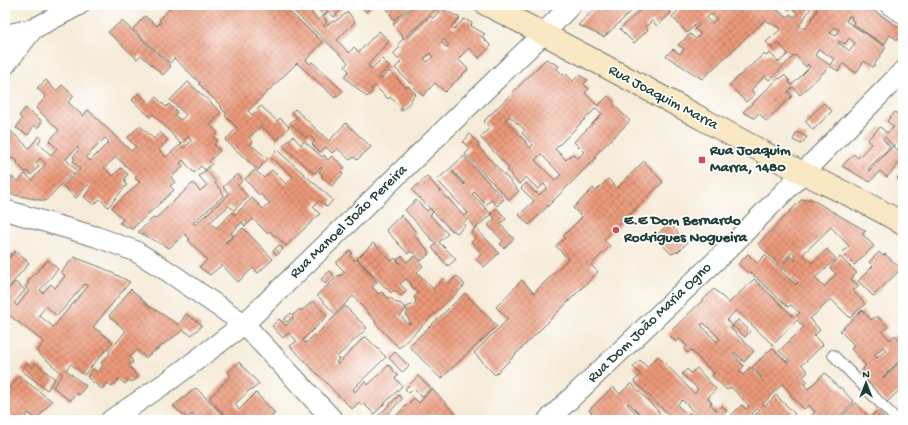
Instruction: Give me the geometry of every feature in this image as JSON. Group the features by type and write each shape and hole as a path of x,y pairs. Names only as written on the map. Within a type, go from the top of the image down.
{"street":[{"path":"5,36 33,29 79,5"},
{"name":"Rua Joaquim Marra","path":"487,5 544,33 802,173 868,204 903,224"},
{"name":"Rua Manoel João Pereira","path":"111,420 170,380 244,324 571,5"},
{"path":"890,5 903,13"},
{"path":"5,65 33,29"},
{"name":"Rua Dom João Maria Ogno","path":"551,419 729,248 903,71"},
{"path":"5,210 97,237 135,251 170,272 244,324 333,420"}],"lane":[{"path":"834,355 896,420"}],"building":[{"path":"173,5 282,5 323,42 306,60 310,64 312,62 343,91 335,98 297,63 248,111 252,115 261,106 277,121 280,118 289,127 277,140 261,126 249,138 253,142 250,144 268,159 258,170 225,140 237,128 225,116 227,114 221,108 222,107 174,58 170,63 133,29 145,16 157,26 161,22 159,20"},
{"path":"287,5 346,5 334,17 328,11 324,16 316,8 311,12 318,20 323,16 327,22 323,26 324,27 348,12 355,22 337,40 349,53 354,47 359,52 379,31 389,41 368,65 371,69 382,59 390,67 378,77 381,79 389,71 416,94 411,99 412,100 402,111 400,110 402,108 390,97 388,99 375,86 367,97 344,77 349,71 345,67 348,62"},
{"path":"360,5 374,5 366,12"},
{"path":"385,5 412,5 394,20"},
{"path":"415,5 434,5 460,18 451,27 454,29 464,19 472,23 471,26 485,34 482,37 491,46 479,58 469,48 458,59 468,69 445,92 435,83 423,96 395,68 401,62 393,54 400,47 397,45 404,38 393,24","holes":["436,9 439,12 433,18 430,16 408,38 406,36","444,39 449,45 446,47 441,42","430,53 433,57 427,62 424,59"]},
{"path":"599,5 638,5 604,37 578,25"},
{"path":"644,5 656,5 658,7 663,5 671,13 657,26 652,21 645,27 648,30 634,43 620,29"},
{"path":"669,5 679,5 674,10"},
{"path":"679,5 711,5 716,10 721,5 725,5 728,8 732,5 780,5 777,10 788,18 790,14 795,17 798,13 791,8 790,10 781,5 807,5 811,8 799,26 805,29 817,11 818,5 865,5 903,30 903,34 899,41 890,35 884,45 853,24 854,21 851,19 852,17 849,16 846,21 886,47 873,67 864,61 856,73 843,64 838,71 830,66 800,95 793,87 788,92 792,96 766,121 759,113 754,118 743,112 784,75 792,85 810,67 808,64 806,67 795,55 769,80 765,76 751,90 755,94 746,102 729,85 764,54 766,56 770,53 779,62 788,54 779,43 772,48 766,42 781,29 765,20 702,79 666,56 673,49 680,54 684,49 678,45 690,34 696,39 701,34 694,29 699,25 697,23 687,33 672,17 681,7","holes":["711,14 717,19 712,23 706,18","834,27 839,30 836,36 830,33","849,38 855,43 850,51 838,43 839,41 845,44","819,49 834,59 830,65 815,55"]},
{"path":"122,21 171,66 163,75 141,55 137,59 108,32"},
{"path":"546,59 559,66 557,69 563,75 565,73 573,81 579,75 588,80 584,84 589,89 585,93 598,106 608,96 614,102 613,104 630,121 594,156 596,158 529,225 519,215 534,201 521,188 526,183 535,193 536,192 539,195 547,188 544,184 538,189 526,177 519,184 507,170 509,168 480,137 490,128 484,121","holes":["596,108 602,114 574,142 584,152 578,158 572,154 566,160 555,149","509,116 525,130 522,133 533,145 530,148 505,120","541,154 561,175 555,180 535,160"]},
{"path":"46,80 56,91 62,85 74,96 68,102 83,116 88,110 131,151 136,147 127,138 140,126 154,139 160,132 168,140 159,150 166,157 180,145 183,148 192,141 188,137 181,144 153,114 150,117 132,100 139,93 150,104 156,97 166,107 169,104 177,112 174,115 181,120 186,115 170,100 188,82 221,112 210,125 218,133 214,137 218,141 214,144 220,151 209,161 212,164 205,170 201,166 194,173 183,160 180,163 183,167 171,177 175,182 170,186 174,190 132,229 119,223 123,220 112,208 140,182 135,178 137,176 116,157 104,168 113,176 121,168 128,174 124,179 126,180 124,182 127,185 108,207 100,199 94,205 84,197 91,188 88,185 76,198 63,186 80,169 73,161 75,159 73,157 79,149 77,147 66,159 76,170 45,201 5,193 5,177 9,181 12,177 18,182 25,174 32,180 46,164 40,158 36,163 39,166 31,175 27,171 26,173 17,163 18,162 5,153 5,126 29,148 39,136 41,139 38,143 51,155 57,148 49,141 59,130 36,108 46,97 37,88","holes":["105,138 109,142 90,161 86,157"]},
{"path":"824,103 832,111 813,130 805,121"},
{"path":"25,108 42,121 38,128 34,125 28,135 16,128 22,119 19,116"},
{"path":"295,109 329,141 346,123 371,147 357,160 354,157 350,160 337,148 332,153 326,147 320,152 312,144 315,141 309,135 306,138 290,123 297,117 292,112"},
{"path":"903,111 903,135 893,146 898,150 903,144 903,159 887,177 880,171 870,182 842,166 854,154 858,158 871,144 867,140 880,127 887,133 894,127 887,121 895,112 898,115","holes":["885,137 893,146 869,171 868,169 890,147 883,139"]},
{"path":"797,132 807,137 801,144 793,140"},
{"path":"470,134 479,144 477,145 519,191 509,200 465,154 470,149 463,142"},
{"path":"293,136 301,145 304,141 322,157 324,155 328,160 332,156 345,168 341,172 343,174 332,186 321,176 323,175 319,172 322,168 321,167 314,174 283,146"},
{"path":"277,150 333,200 327,207 319,200 313,207 320,214 286,246 270,231 267,233 253,219 245,226 242,222 231,233 233,236 225,242 226,243 243,228 273,259 258,273 253,268 238,282 222,265 210,275 199,267 207,260 188,240 190,239 185,234 169,248 138,232 153,218 155,219 193,183 200,191 207,185 199,176 206,170 224,195 193,223 195,225 229,194 223,187 237,174 243,180 238,185 248,197 234,210 229,206 210,222 216,228 233,212 235,215 252,198 263,209 270,203 260,194 259,195 245,179 255,170 264,178 272,170 286,184 293,177 270,157"},
{"path":"464,156 504,199 497,206 491,200 486,205 474,192 472,194 491,214 476,228 499,253 484,267 476,259 482,254 471,242 476,238 471,232 475,228 468,219 463,223 465,226 457,233 453,230 452,231 412,190 427,176 464,216 468,213 437,180","holes":["453,171 465,184 464,185 452,172"]},
{"path":"644,161 663,182 604,240 610,246 591,265 598,272 495,375 474,353 508,319 496,307 522,280 534,293 568,259 556,246 565,238 563,236 582,217 573,208 593,188 596,191 608,179 617,188"},
{"path":"903,172 903,182 897,178"},
{"path":"811,199 866,231 862,234 874,246 854,265 842,253 849,246 831,227 803,254 812,263 827,249 836,259 815,278 824,287 836,274 830,268 840,257 857,273 851,279 859,286 853,291 865,304 850,318 831,299 810,319 820,330 814,336 823,345 802,365 808,372 803,377 808,382 804,385 808,389 825,373 854,402 835,420 831,418 829,420 806,420 815,412 809,405 804,409 790,395 791,394 782,384 763,404 765,406 776,395 795,414 792,417 796,420 759,420 754,416 760,410 758,408 746,420 726,420 742,405 746,409 749,406 731,387 727,390 712,376 715,372 713,373 691,350 688,353 684,349 687,346 679,339 676,342 668,334 714,289 729,303 754,279 795,318 800,313 791,305 788,307 749,271 748,273 738,264 748,254 757,263 765,255 776,266 778,264 758,244 801,200","holes":["792,252 796,260 795,261 790,256 785,262 784,260","782,268 798,283 796,285 780,270","736,310 773,345 797,320 804,327 779,351 789,360 787,362 772,348 752,367 762,377 761,378 750,367 743,375 739,371 744,366 733,354 734,352 744,362 754,351 731,329 733,326 745,337 750,331 738,320 732,326 727,320","704,323 720,339 717,342 701,325"]},
{"path":"416,200 427,211 430,208 433,212 430,215 448,234 439,242 456,259 448,266 432,248 436,244 405,210"},
{"path":"497,208 506,219 500,224 514,239 504,248 500,244 503,241 488,225 495,219 491,214"},
{"path":"401,215 416,232 414,234 430,253 421,261 413,252 412,253 410,251 408,254 386,230"},
{"path":"669,223 687,243 679,251 671,254 655,237"},
{"path":"373,243 392,261 395,258 400,264 397,260 402,256 407,262 414,256 423,266 417,272 433,289 444,278 449,283 457,276 465,285 399,348 375,323 376,322 353,296 335,314 317,295 339,275 340,276 345,272 336,263 350,250 352,253 350,256 355,261","holes":["357,259 391,293 394,290 401,296 407,291 400,284 406,279 412,285 411,286 418,293 414,297 416,299 415,304 406,307 408,312 406,314 411,323 409,324 400,316 406,309 400,303 396,303 390,297 389,299 382,292 379,294 372,287 377,282"]},
{"path":"279,245 283,249 277,255 273,251"},
{"path":"5,249 11,254 5,261"},
{"path":"15,251 29,263 5,292 5,263"},
{"path":"879,252 883,256 885,254 901,269 873,296 858,281 873,266 869,262"},
{"path":"74,257 103,268 130,282 93,327 113,342 84,375 71,364 66,370 86,386 79,395 76,393 70,401 53,387 63,374 37,352 44,342 5,312 5,293 15,282 25,290 14,303 17,306 29,291 25,287 29,283 27,282 48,260 58,269 40,290 43,293 51,284 55,288 65,276 61,272","holes":["85,284 88,286 53,327 39,315 46,306 57,316"]},
{"path":"330,271 334,276 325,284 321,279"},
{"path":"131,289 149,306 179,325 186,314 201,324 201,327 191,335 183,330 145,358 137,350 130,357 133,362 129,365 138,378 131,382 129,379 125,384 119,379 112,387 107,383 102,389 87,377 93,369 98,372 103,365 101,363 110,353 109,351 126,331 109,316"},
{"path":"465,293 497,326 441,379 409,346"},
{"path":"313,301 327,316 303,340 306,343 345,306 367,328 337,357 339,359 336,362 338,364 365,336 386,357 353,389 355,392 365,381 368,385 389,365 398,376 395,378 402,386 374,414 364,404 362,406 359,402 352,409 290,346 297,341 289,333 283,338 272,326 279,319 286,326 294,318 293,317 287,322 284,319 291,313 293,315 300,309 301,311"},
{"path":"862,310 871,320 877,316 888,327 882,332 890,340 895,335 903,343 903,387 886,403 862,376 865,365 851,349 854,345 840,331","holes":["883,347 886,350 877,358 874,355","901,359 902,360 883,378 883,377"]},
{"path":"395,352 409,366 402,372 389,358"},
{"path":"658,356 695,394 698,389 682,374 687,369 691,373 697,368 716,389 708,398 712,403 710,404 717,411 722,406 727,411 719,420 674,420 634,381 641,375 633,367 640,360 647,367","holes":["682,400 695,413 693,416 690,413 688,416 677,405"]},
{"path":"239,362 259,384 252,390 251,389 235,404 239,410 256,393 275,413 268,420 224,420 223,419 226,416 209,398 231,376 228,372"},
{"path":"27,363 32,368 35,363 55,379 47,390 21,370"},
{"path":"19,376 52,401 37,419 28,413 25,417 29,420 5,420 5,394"},
{"path":"418,376 431,388 422,397 414,389 409,393 405,389"},
{"path":"631,383 660,413 655,417 658,420 646,420 629,403 627,404 642,420 593,420 596,417 589,410 613,387 620,394"},
{"path":"196,388 224,416 220,420 197,420 192,414 187,418 173,406"},
{"path":"432,389 462,420 436,420 438,418 434,413 427,420 392,420 414,398 419,403"},
{"path":"399,395 402,399 382,420 374,420"},
{"path":"856,403 869,417 865,420 837,420"},
{"path":"877,410 886,420 867,420"}],"place":[{"name":"Rua Joaquim Marra, 1480","path":"702,160"},
{"name":"E.E Dom Bernardo Rodrigues Nogueira","path":"616,230"}]}
